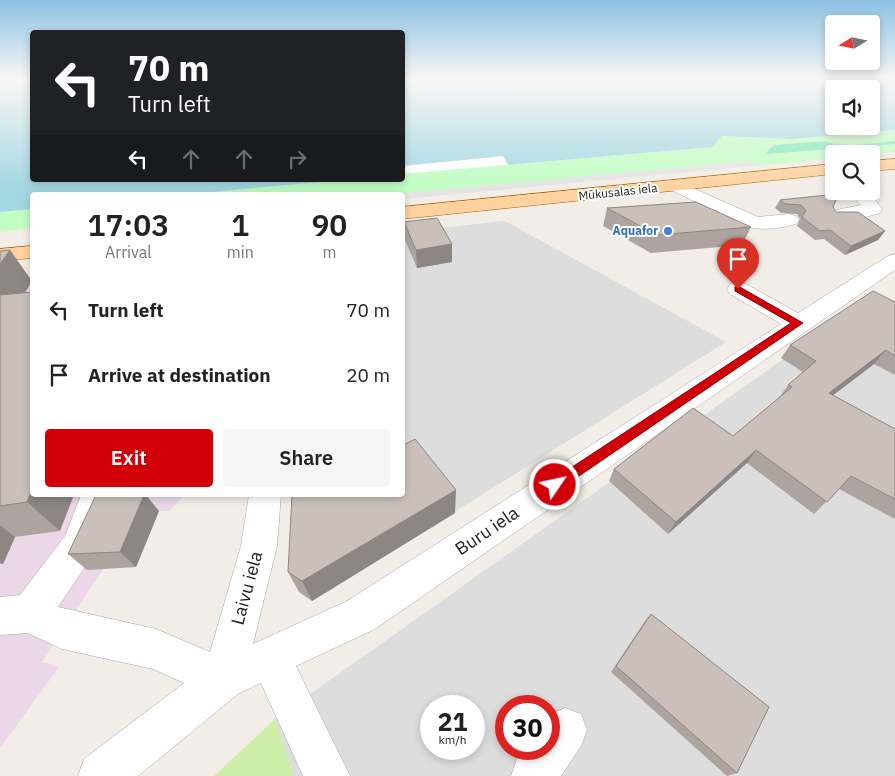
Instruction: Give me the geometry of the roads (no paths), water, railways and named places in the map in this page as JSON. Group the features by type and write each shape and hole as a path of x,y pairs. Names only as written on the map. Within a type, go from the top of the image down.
{"main road":[{"path":"880,165 895,164"},
{"name":"Mūkusalas iela","path":"405,213 825,171"},
{"path":"0,255 30,252"}],"street":[{"path":"677,186 755,223 789,220"},
{"path":"838,215 873,209 866,200"},
{"name":"Buru iela","path":"101,776 223,679 361,615 895,260"},
{"path":"738,289 798,323"},
{"path":"96,497 79,546 15,615 62,629 156,649 223,679"},
{"name":"Laivu iela","path":"223,679 259,546 264,497"},
{"path":"270,657 327,776"},
{"path":"534,776 565,730"}],"water":[{"path":"0,116 30,116 30,182 320,182 212,192 30,192 30,209 0,212"},
{"path":"405,116 825,116 825,135 839,135 795,139 722,136 712,147 405,174"},
{"path":"880,116 895,116 895,130 880,131"}],"place":[{"name":"Aquafor","path":"668,231"}]}
